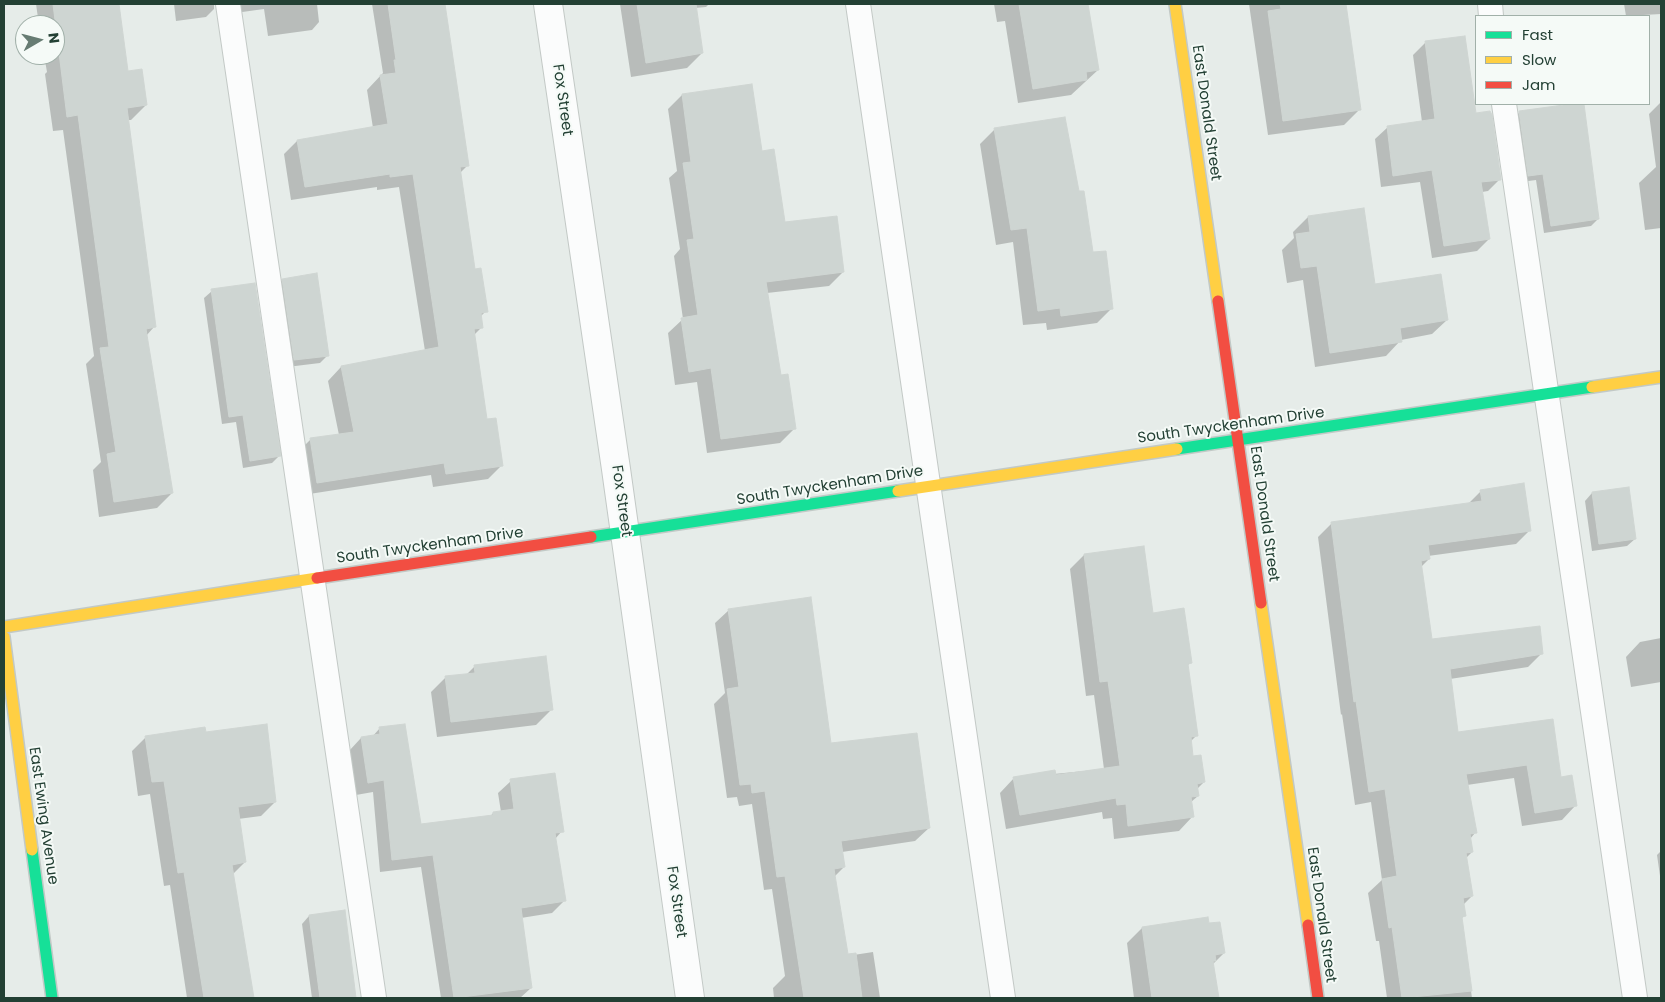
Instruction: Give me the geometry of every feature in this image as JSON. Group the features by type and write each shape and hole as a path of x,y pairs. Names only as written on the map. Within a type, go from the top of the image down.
{"street":[{"name":"Fox Street","path":"548,4 690,998"},
{"name":"East Donald Street","path":"1175,4 1318,998"},
{"name":"South Twyckenham Drive","path":"4,627 928,486 1661,377"},
{"name":"East Ewing Avenue","path":"4,637 52,998"}],"lane":[{"path":"228,4 374,998"},
{"path":"858,4 1003,998"},
{"path":"1504,105 1635,998"}],"building":[{"path":"53,4 119,4 128,71 142,69 147,105 127,108 156,327 146,329 173,493 114,502 107,454 116,452 100,348 109,347 78,115 67,117 61,65 65,65 65,15 54,15"},
{"path":"388,4 445,4 469,166 460,167 475,269 481,268 488,312 481,313 483,328 474,329 487,419 496,418 503,466 446,474 444,463 317,483 310,438 354,432 341,366 439,347 413,174 390,177 390,174 305,187 297,140 388,124 380,75 396,73 394,60 396,60"},
{"path":"637,4 696,4 703,53 646,63"},
{"path":"1019,4 1088,4 1099,70 1086,72 1087,80 1033,89"},
{"path":"1280,4 1346,4 1361,110 1283,121 1268,11 1281,9"},
{"path":"1465,36 1476,113 1490,111 1492,115 1501,180 1481,182 1490,239 1444,246 1432,170 1393,176 1387,126 1435,119 1425,41"},
{"path":"752,84 762,151 774,149 785,222 837,216 844,272 766,282 781,375 788,374 796,429 721,439 711,368 689,372 681,318 698,315 687,240 694,239 683,163 691,162 682,94"},
{"path":"1564,105 1584,105 1599,219 1551,226 1543,174 1528,176 1519,111"},
{"path":"1065,117 1079,191 1084,191 1093,252 1106,251 1113,309 1061,316 1060,308 1038,311 1027,228 1011,230 994,128"},
{"path":"1364,208 1375,284 1441,274 1448,320 1400,328 1402,342 1330,353 1317,266 1301,268 1296,234 1310,232 1308,216"},
{"path":"317,273 329,356 294,360 282,279"},
{"path":"255,283 281,456 250,461 243,415 229,417 211,289"},
{"path":"1524,483 1531,531 1428,545 1430,559 1421,561 1432,639 1540,626 1543,654 1450,669 1458,732 1553,719 1561,777 1572,775 1577,806 1535,813 1527,765 1466,774 1477,833 1470,834 1473,852 1466,853 1473,896 1463,898 1466,916 1462,917 1472,991 1402,998 1392,927 1389,928 1382,879 1397,876 1385,789 1369,792 1356,701 1354,702 1331,522 1482,501 1480,490"},
{"path":"1629,487 1636,539 1599,544 1592,492"},
{"path":"1144,546 1153,613 1184,608 1192,663 1188,664 1198,736 1191,737 1193,756 1201,755 1205,782 1197,784 1199,796 1191,797 1194,817 1128,826 1126,804 1117,805 1116,798 1020,815 1013,777 1055,770 1056,775 1120,766 1108,681 1100,682 1084,554"},
{"path":"811,597 831,743 917,733 930,828 841,841 845,867 834,869 848,954 856,953 862,998 804,998 785,876 777,877 765,791 752,793 751,784 740,785 727,689 739,687 728,609"},
{"path":"546,656 553,710 451,722 445,676 475,673 474,665"},
{"path":"267,724 276,802 238,807 246,862 232,865 254,998 204,998 184,872 178,873 164,781 152,782 145,736 205,727 206,732"},
{"path":"405,724 421,824 493,815 493,812 514,809 510,779 555,773 564,832 555,833 566,901 521,908 532,988 454,998 433,855 392,860 384,780 368,783 361,737 380,734 379,727"},
{"path":"345,910 356,998 320,998 309,915"},
{"path":"1208,917 1209,923 1220,922 1225,953 1215,955 1216,961 1213,961 1219,998 1152,998 1142,927"}],"traffic: fast":[{"path":"1177,449 1592,387"},
{"path":"591,537 898,491"},
{"path":"32,850 52,998"}],"traffic: slow":[{"path":"1175,4 1218,301"},
{"path":"1592,387 1661,377"},
{"path":"898,491 1177,449"},
{"path":"4,627 317,578"},
{"path":"1261,603 1308,925"},
{"path":"4,637 32,850"}],"traffic: jam":[{"path":"1218,301 1261,603"},
{"path":"317,578 591,537"},
{"path":"1308,925 1318,998"}]}
